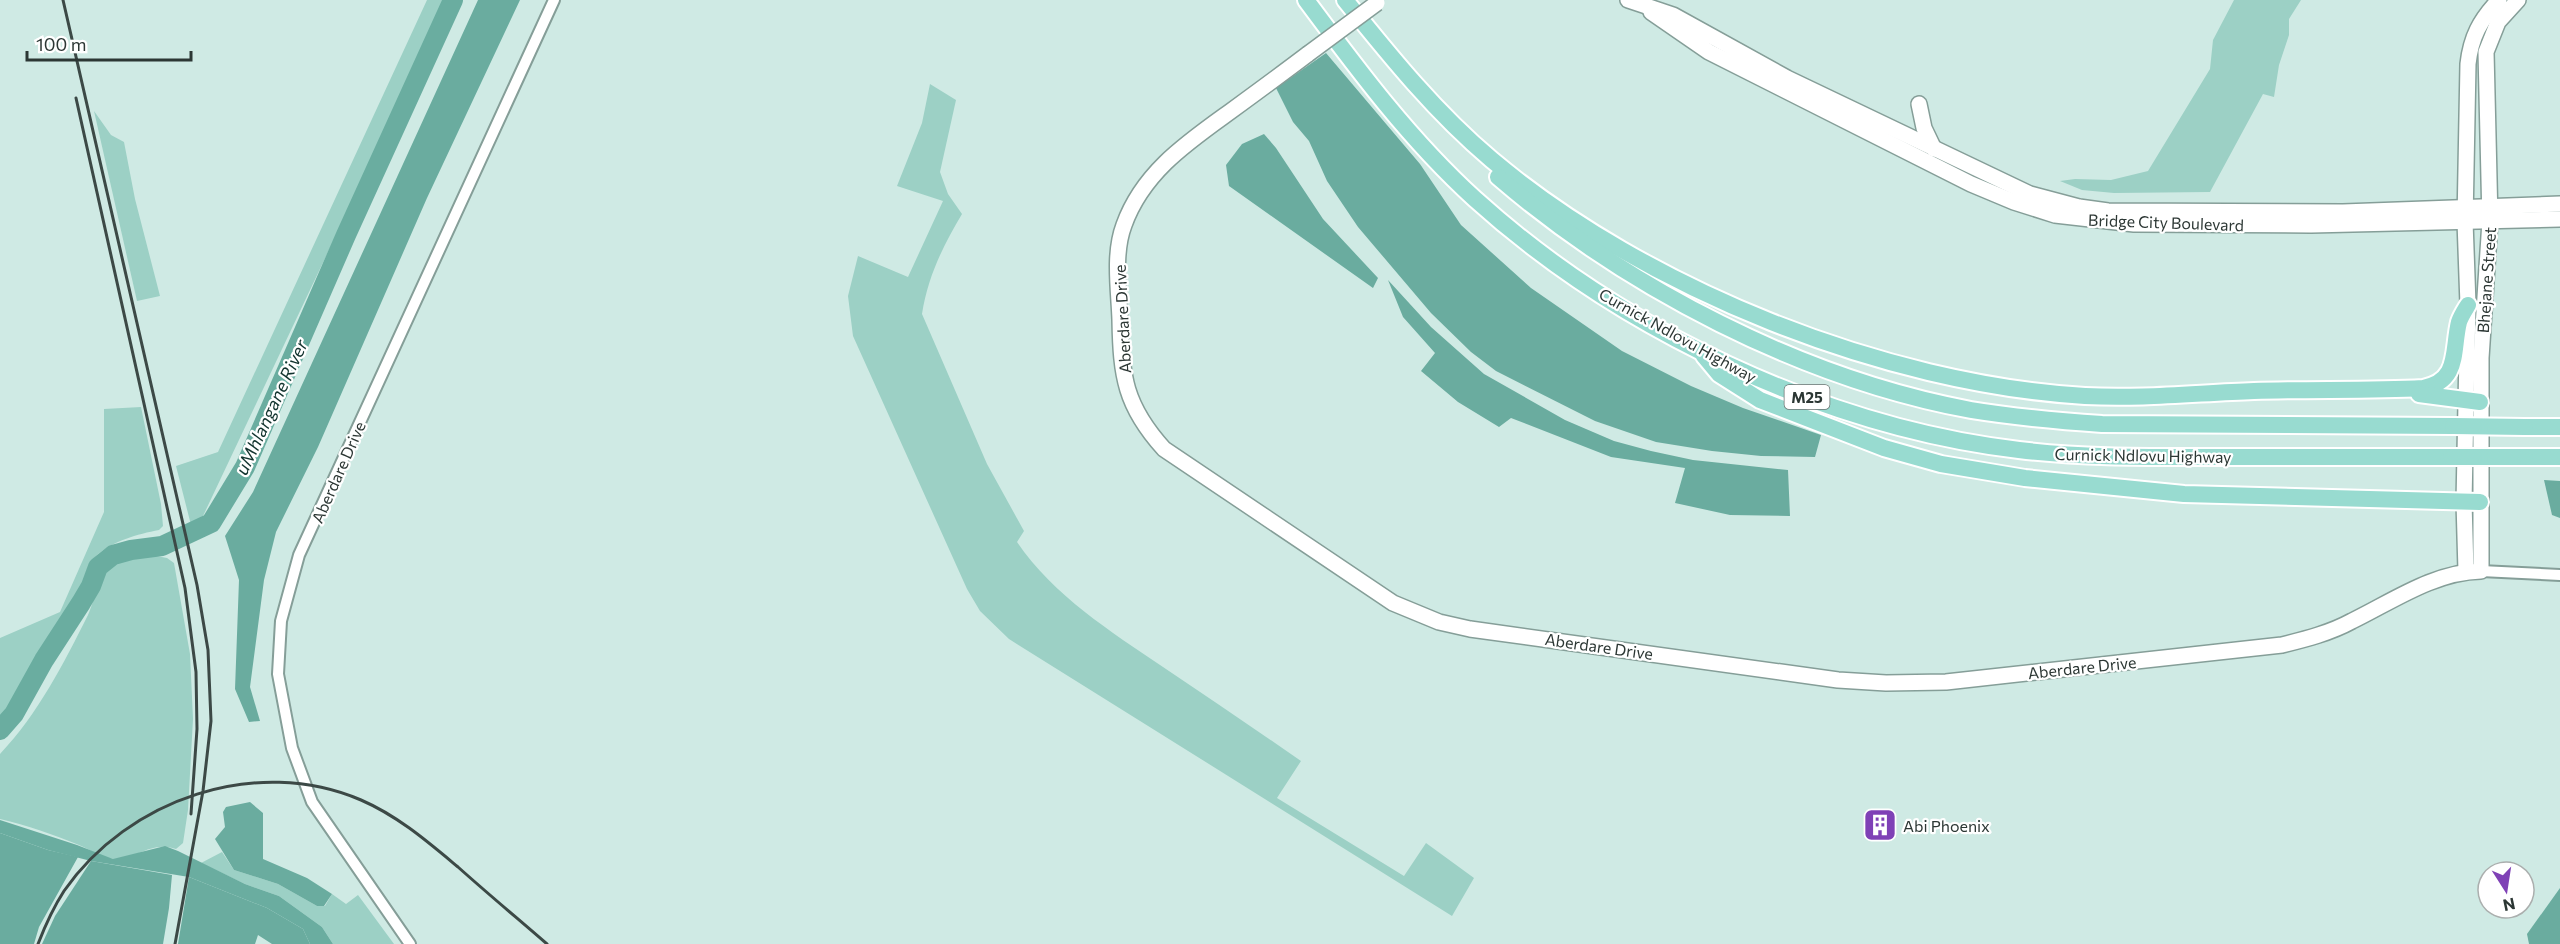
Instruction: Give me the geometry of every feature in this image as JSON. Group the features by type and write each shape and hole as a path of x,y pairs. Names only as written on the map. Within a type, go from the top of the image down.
{"main road":[{"name":"Curnick Ndlovu Highway","path":"1306,0 1376,94 1432,156 1474,198 1553,263 1651,324 1700,351 1757,379 1840,410 1933,435 2020,450 2092,456 2560,457"},
{"name":"Curnick Ndlovu Highway","path":"1335,0 1361,36 1416,98 1461,143 1523,199 1586,245 1654,287 1702,313 1811,364 1931,401 1972,410 2063,422 2560,427"},
{"path":"1345,0 1398,66 1450,121 1492,160 1552,205 1611,243 1677,280 1742,310 1794,331 1899,364 1954,378 2082,396 2132,397 2304,390 2383,390 2435,386 2447,376 2453,360 2460,320 2468,305"},
{"path":"1700,351 1719,374 1760,400 1884,448 1941,464 2025,478 2184,494 2250,497 2414,498 2472,502"},
{"path":"2383,390 2473,402"}],"street":[{"name":"Aberdare Drive","path":"410,944 312,802 300,773 283,706 278,674 281,621 299,555 554,0"},
{"name":"Bridge City Boulevard","path":"1628,0 2030,194 2079,207 2108,211 2227,218"},
{"name":"Bhejane Street","path":"2473,402 2490,213 2486,52 2498,22 2518,0"},
{"name":"Aberdare Drive","path":"1379,2 1176,152 1161,165 1145,185 1123,226 1118,255 1121,353 1128,396 1149,432 1164,449 1361,583 1414,614 1470,629 1838,680 1886,683 1946,682 2282,645 2323,634 2414,589 2474,571 2560,575"},
{"name":"Bhejane Street","path":"2474,571 2473,402 2465,214 2470,47 2476,29 2492,2"},
{"name":"Bridge City Boulevard","path":"1671,21 1730,62 1971,184 2014,202 2055,215 2134,224 2343,212 2490,213 2560,204"},
{"path":"1919,104 1924,128 1934,149"},
{"name":"Bridge City Boulevard","path":"2490,213 2560,219"}],"shaded area":[{"path":"427,0 445,0 203,516 191,525 176,466 218,452"},
{"path":"478,0 520,0 427,198 318,447 276,532 264,580 250,687 260,721 249,722 235,689 239,580 225,536 253,492"},
{"path":"2234,0 2301,0 2289,19 2289,35 2279,65 2274,97 2263,94 2210,192 2114,193 2082,190 2060,181 2111,180 2148,171 2210,69 2213,40"},
{"path":"1326,53 1420,164 1461,225 1531,288 1622,351 1691,386 1743,408 1821,435 1815,457 1761,456 1656,442 1595,421 1496,371 1471,352 1431,313 1358,227 1327,181 1309,141 1293,122 1276,88"},
{"path":"930,84 956,100 940,172 948,194 962,214 937,262 922,314 987,464 1024,531 1017,542 1048,579 1084,611 1301,761 1277,798 1404,876 1426,843 1474,878 1452,916 1009,639 980,611 967,589 853,336 848,296 858,256 908,277 943,201 897,186 922,123"},
{"path":"94,111 111,135 124,142 135,199 160,296 137,301"},
{"path":"1264,134 1276,148 1323,219 1378,278 1373,288 1229,186 1226,165 1242,144"},
{"path":"1388,280 1431,327 1484,374 1565,420 1614,441 1651,451 1693,460 1788,470 1790,516 1730,515 1675,503 1685,468 1611,457 1511,418 1499,427 1458,402 1421,371 1435,353 1403,317"},
{"path":"141,407 161,504 163,526 159,530 117,542 91,561 73,612 39,661 19,700 0,726 0,638 60,612 104,512 104,409"},
{"path":"2544,480 2560,481 2560,518 2552,515"},
{"path":"146,554 167,558 174,563 190,654 193,719 188,810 183,843 176,849 151,848 129,857 113,859 50,834 0,819 0,754 14,739 60,670 88,615 104,572 116,563"},
{"path":"250,802 263,813 263,859 307,878 332,894 324,906 317,906 278,884 234,870 215,839 225,827 223,812 226,807"},
{"path":"0,820 113,859 165,846 245,884 279,896 322,927 333,944 310,944 303,929 267,908 189,877 91,861 48,850 0,833"},
{"path":"0,833 48,850 78,857 39,927 34,944 0,944"},
{"path":"222,852 234,870 278,884 317,906 325,906 332,894 346,904 358,895 394,944 333,944 322,927 279,896 245,884 201,863"},
{"path":"91,861 172,875 163,944 42,944 55,916"},
{"path":"189,877 267,908 303,929 310,944 272,944 258,935 255,944 178,944"},
{"path":"2560,888 2560,944 2529,944 2527,934"}],"waterway":[{"name":"uMhlangane River","path":"0,730 14,714 44,660 81,603 98,567 113,555 162,546 211,523 245,467 346,235 453,0"}],"railway":[{"path":"63,0 197,585 208,650 211,721 203,791 175,944"},
{"path":"76,98 185,588 196,672 197,729 191,814"},
{"path":"38,944 64,891 91,859 123,832 158,810 197,794 238,785 279,782 321,787 375,806 435,848 547,944"}],"place":[{"name":"Abi Phoenix","path":"1880,825"}]}
